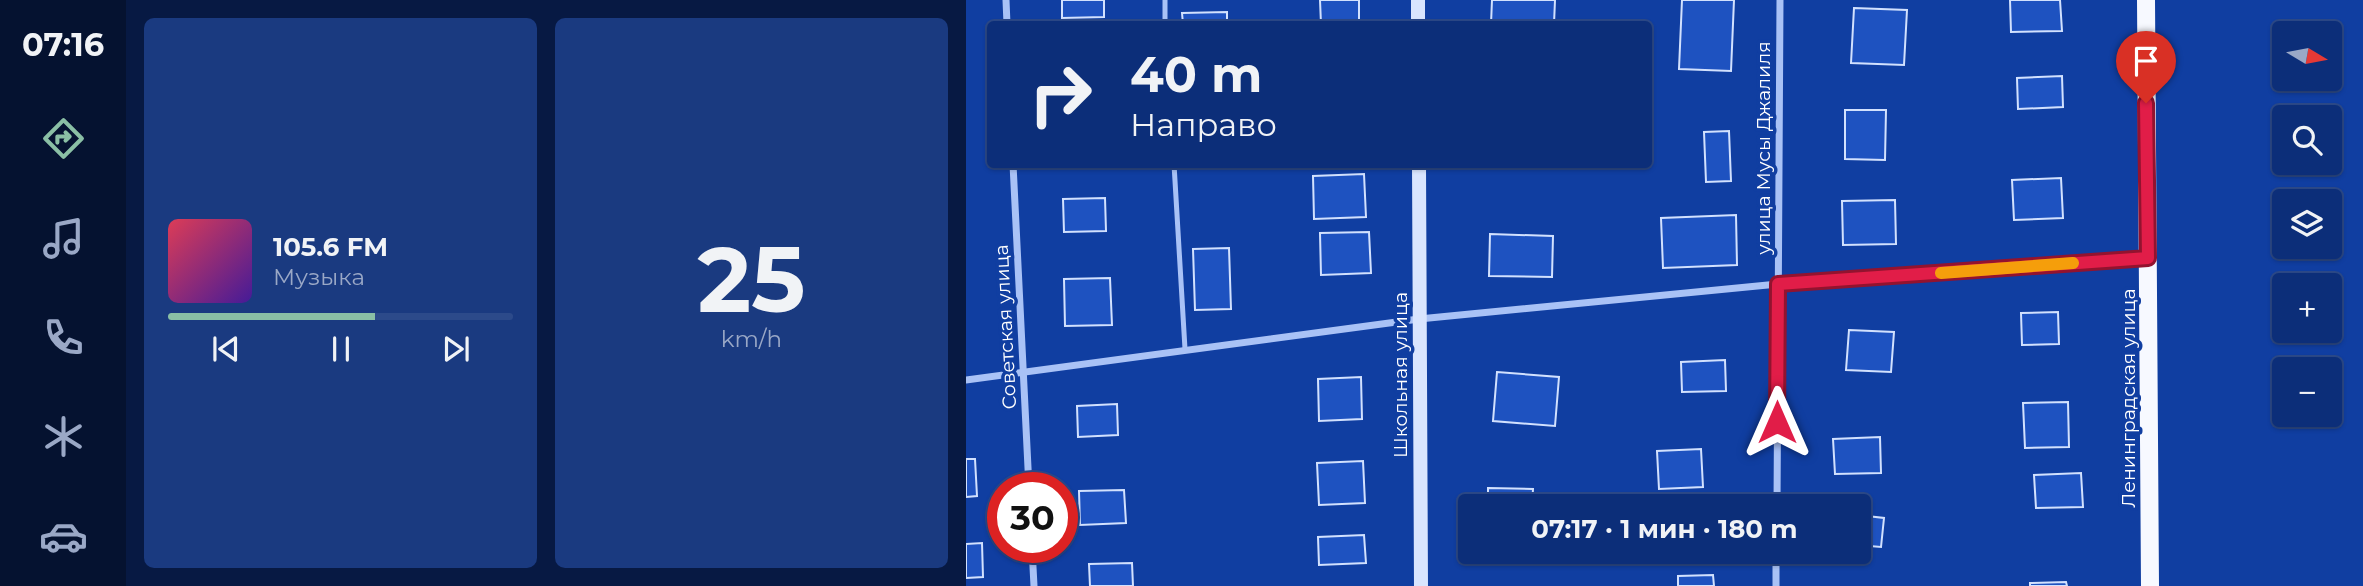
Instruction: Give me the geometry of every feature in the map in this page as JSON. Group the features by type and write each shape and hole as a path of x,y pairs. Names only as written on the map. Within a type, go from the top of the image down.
{"main road":[{"name":"Ленинградская улица","path":"2146,0 2150,586"}],"street":[{"path":"1006,0 1007,21"},
{"path":"1418,0 1418,21"},
{"name":"улица Мусы Джалиля","path":"1777,494 1780,0"},
{"name":"Советская улица","path":"1013,168 1027,472"},
{"name":"Школьная улица","path":"1419,168 1421,586"},
{"path":"966,380 1419,319 1778,284 2148,258"},
{"path":"1033,563 1034,586"},
{"path":"1776,564 1776,586"}],"lane":[{"path":"1165,0 1165,21"},
{"path":"1174,168 1185,349"}],"building":[{"path":"1062,0 1104,0 1104,17 1062,18"},
{"path":"1320,0 1359,0 1359,21 1321,21"},
{"path":"1492,0 1555,0 1554,21 1491,21"},
{"path":"1682,0 1734,0 1731,71 1679,69"},
{"path":"2010,0 2060,0 2062,31 2011,32"},
{"path":"1854,8 1907,10 1904,65 1851,63"},
{"path":"1227,12 1227,21 1183,21 1182,13"},
{"path":"2062,76 2063,107 2018,109 2017,78"},
{"path":"1845,110 1886,110 1885,160 1845,159"},
{"path":"1729,131 1731,181 1706,182 1704,132"},
{"path":"1364,174 1366,217 1314,219 1313,176"},
{"path":"2061,178 2063,218 2014,220 2012,180"},
{"path":"1105,198 1106,231 1064,232 1063,199"},
{"path":"1895,200 1896,244 1843,245 1842,201"},
{"path":"1736,215 1737,265 1663,268 1661,218"},
{"path":"1369,232 1371,273 1321,275 1320,233"},
{"path":"1490,234 1553,236 1552,277 1489,276"},
{"path":"1229,248 1231,309 1195,310 1193,249"},
{"path":"1110,278 1112,325 1065,326 1064,279"},
{"path":"2058,312 2059,344 2022,345 2021,313"},
{"path":"1849,330 1894,332 1891,372 1846,370"},
{"path":"1725,360 1726,391 1682,392 1681,362"},
{"path":"1497,372 1559,377 1555,426 1493,421"},
{"path":"1361,377 1362,419 1319,421 1318,379"},
{"path":"2068,402 2069,447 2025,448 2023,403"},
{"path":"1117,404 1118,435 1078,437 1077,406"},
{"path":"1880,437 1881,473 1835,474 1833,439"},
{"path":"1701,449 1703,487 1659,489 1657,451"},
{"path":"966,459 975,459 977,496 966,497"},
{"path":"1363,461 1365,503 1319,505 1317,463"},
{"path":"2081,473 2083,507 2036,508 2034,475"},
{"path":"1488,488 1533,489 1533,494 1488,494"},
{"path":"1124,490 1126,523 1080,525 1079,491"},
{"path":"1871,516 1884,518 1881,547 1871,546"},
{"path":"1364,535 1366,563 1319,565 1318,537"},
{"path":"982,543 983,577 966,578 966,544"},
{"path":"1132,563 1133,586 1090,586 1089,564"},
{"path":"1713,575 1714,586 1678,586 1678,576"},
{"path":"2066,582 2067,586 2030,586 2030,583"}],"slow traffic":[{"path":"1941,273 2073,263"}],"route":[{"path":"1777,422 1778,284 2148,258 2146,103"}]}
